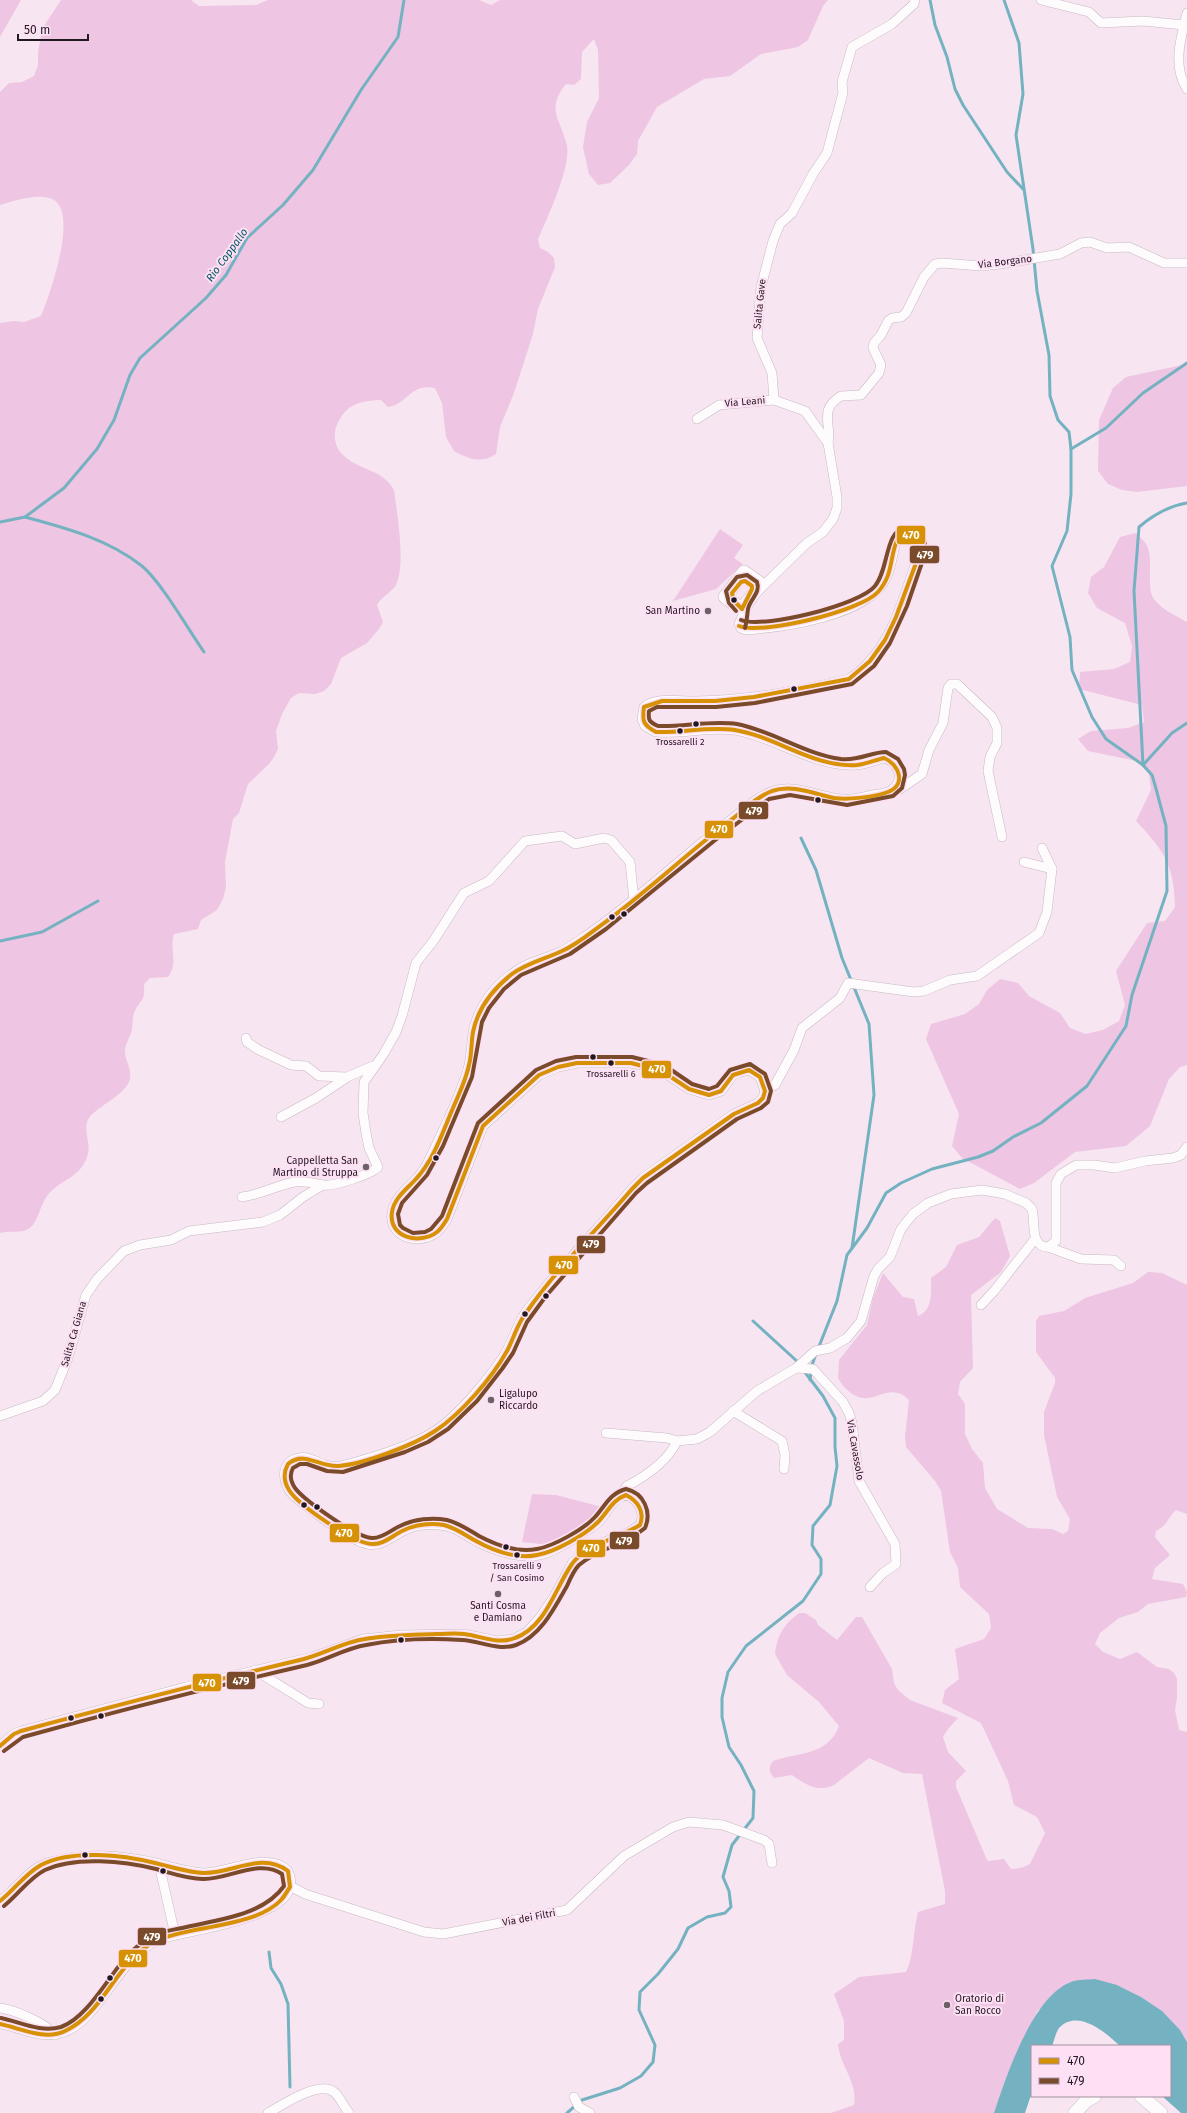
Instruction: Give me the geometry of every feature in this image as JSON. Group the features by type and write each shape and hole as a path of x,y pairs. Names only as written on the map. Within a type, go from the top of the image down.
{"street":[{"name":"Salita Gave","path":"774,400 772,374 757,338 761,287 772,241 780,224 792,213 813,174 827,153 843,93 844,75 852,47 892,24 914,4 915,0"},
{"path":"1041,0 1089,12 1101,23 1143,21 1184,25"},
{"path":"1187,13 1178,50 1182,81 1187,89"},
{"name":"Via Borgano","path":"828,443 829,434 826,419 829,410 841,396 861,394 876,378 881,365 873,348 874,343 881,335 888,321 901,317 906,313 924,276 935,264 942,263 981,266 1000,264 1060,254 1081,243 1090,242 1108,248 1128,247 1164,263 1187,263"},
{"name":"Via Leani","path":"697,419 719,405 774,400"},
{"path":"774,400 806,411 828,443 837,493 837,508 833,520 823,532 807,543 767,581 742,612 739,626 743,630 758,629 814,619 856,606 875,595 890,571 896,542 900,536 909,533 915,536 919,544 919,554 891,630 874,659 863,670 849,679 743,697 699,701 653,702 644,707 642,715 644,726 656,732 735,730 754,735 836,764 854,765 884,758 890,760 897,767 900,776 897,785 893,789"},
{"path":"626,1495 617,1499 603,1517 595,1524 559,1547 536,1556 525,1556 496,1549 477,1541 450,1526 438,1524 407,1529 383,1542 367,1544 348,1535 294,1496 287,1488 284,1476 288,1466 299,1458 311,1459 330,1468 341,1466 413,1442 434,1432 447,1423 504,1356 514,1337 519,1322 529,1307 562,1267 632,1189 643,1178 734,1114 758,1103 763,1098 765,1087 762,1080 757,1074 744,1071 733,1075 721,1091 704,1095 689,1089 662,1071 652,1067 631,1063 577,1063 558,1067 539,1075 483,1126 447,1219 442,1227 429,1236 411,1239 404,1237 396,1229 392,1211 398,1198 417,1179 426,1166 447,1121 468,1067 474,1027 488,996 511,974 522,966 562,951 634,900 709,836 759,799 773,791 786,789 802,791 818,796 844,799 860,798 893,789 900,789 922,774 929,750 943,723 946,696 950,685 957,684 963,688 992,717 997,728 997,743 990,756 988,771 1002,838"},
{"path":"281,1117 316,1098 347,1077 374,1066 391,1042 400,1023 416,963 434,940 464,893 489,881 527,840 562,836 569,842 579,844 604,838 611,840 630,862 634,900"},
{"path":"765,1087 773,1087 783,1073 802,1028 840,998 848,983 918,992 950,980 977,976 1032,939 1042,929 1047,912 1052,868 1042,848"},
{"path":"1024,862 1052,868"},
{"path":"246,1038 252,1046 286,1064 306,1066 319,1076 347,1077"},
{"name":"Salita Ca Giana","path":"0,1416 43,1401 55,1390 68,1358 86,1295 97,1279 124,1251 140,1245 171,1240 189,1231 263,1222 280,1215 302,1197 323,1185 365,1175 378,1166 369,1148 363,1113 364,1082 374,1066"},
{"path":"1048,1247 1056,1241 1056,1183 1061,1174 1076,1165 1088,1164 1115,1168 1145,1161 1173,1158 1181,1155 1187,1147"},
{"name":"Salita Ca Giana","path":"242,1198 296,1182 313,1182 323,1185"},
{"path":"606,1433 667,1438 677,1441 690,1441 704,1436 757,1391 796,1368 814,1351 830,1348 847,1338 861,1321 874,1276 878,1269 890,1257 901,1229 913,1214 928,1203 944,1196 965,1191 982,1190 1006,1194 1026,1204 1032,1209 1035,1239 1039,1245 1081,1259 1114,1260 1121,1266"},
{"path":"981,1305 1035,1239"},
{"name":"Via Cavassolo","path":"796,1368 813,1369 843,1402 852,1423 852,1435 859,1481 895,1544 896,1564 883,1573 870,1587"},
{"path":"733,1411 782,1441 785,1455 784,1469"},
{"path":"0,1746 14,1734 21,1731 255,1670 313,1657 363,1639 464,1634 497,1641 514,1639 527,1632 539,1619 554,1597 573,1562 595,1546 628,1533 640,1525 642,1514 640,1507 635,1500 626,1495 624,1490 627,1486 662,1461 674,1449 677,1441"},
{"path":"255,1670 308,1703 319,1704"},
{"name":"Via dei Filtri","path":"292,1887 305,1894 424,1932 443,1934 568,1910 624,1856 673,1827 689,1822 700,1821 733,1828 764,1840 769,1844 772,1863"},
{"path":"0,1901 38,1867 51,1862 97,1854 119,1856 191,1872 205,1873 260,1862 273,1862 288,1871 292,1887 279,1902 257,1914 168,1936 150,1943 131,1962 80,2023 72,2029 55,2035 38,2035 0,2024"},
{"path":"159,1864 173,1926"},
{"path":"0,2008 25,2016 47,2027 55,2035"},
{"path":"268,2113 316,2088 334,2092 349,2113"},
{"path":"574,2097 586,2111"},
{"path":"1075,2113 1086,2101 1093,2097"},
{"path":"1143,2097 1161,2113"}],"shaded area":[{"path":"0,0 21,0 0,37"},
{"path":"61,0 191,0 199,6 256,5 268,0 479,0 491,5 500,0 828,0 823,6 808,40 798,47 761,54 730,76 704,79 657,107 638,141 637,154 629,165 610,183 598,185 589,174 583,147 587,122 599,98 598,50 594,39 582,52 581,79 574,85 566,84 556,101 556,115 567,146 567,155 562,179 538,239 540,248 548,252 554,258 555,267 538,309 533,334 514,393 500,427 496,454 480,460 464,456 454,451 446,437 442,403 435,388 420,388 395,405 388,407 381,400 360,403 349,408 340,418 335,430 335,436 336,443 342,454 348,459 383,478 394,490 399,525 401,552 400,565 396,585 377,605 383,622 367,643 341,658 331,684 324,691 315,694 299,693 291,698 282,714 276,731 278,749 269,764 248,784 239,813 233,819 225,862 226,887 223,899 217,910 201,920 198,929 174,934 172,946 173,967 168,977 150,978 144,984 143,997 134,1013 131,1032 125,1049 130,1071 130,1080 128,1084 119,1094 97,1110 89,1118 86,1131 89,1150 85,1162 76,1174 58,1185 47,1196 33,1225 27,1230 23,1231 0,1233 0,323 14,321 24,322 41,316 60,255 63,237 63,221 61,208 54,200 48,198 27,198 0,205 0,92 9,83 22,82 34,76 38,65 38,53 42,29"},
{"path":"1187,364 1187,486 1137,492 1122,490 1108,484 1098,471 1099,420 1113,388 1126,377"},
{"path":"720,529 743,545 734,558 743,564 716,589 673,601"},
{"path":"1136,533 1148,548 1150,560 1150,589 1154,599 1173,615 1187,622 1187,1065 1180,1067 1169,1079 1150,1126 1126,1146 1075,1152 1034,1183 1020,1189 962,1158 952,1146 959,1114 926,1039 931,1024 965,1014 979,1004 987,990 1000,979 1018,983 1029,996 1060,1013 1070,1028 1086,1034 1103,1030 1119,1021 1125,1005 1116,971 1147,923 1165,921 1175,907 1170,869 1166,859 1154,841 1136,821 1151,790 1149,774 1137,761 1088,751 1078,739 1091,731 1128,728 1144,722 1142,705 1079,689 1080,672 1114,669 1130,662 1132,646 1125,623 1097,608 1088,593 1091,577 1104,567 1120,537"},
{"path":"995,1218 1000,1221 1010,1256 1001,1272 971,1295 973,1368 960,1382 958,1394 965,1404 965,1434 972,1449 983,1463 985,1488 997,1509 1028,1528 1052,1529 1063,1534 1068,1531 1070,1519 1057,1497 1044,1435 1044,1412 1055,1383 1055,1378 1036,1352 1036,1321 1039,1316 1064,1311 1085,1298 1133,1283 1148,1272 1162,1273 1187,1285 1187,1514 1176,1510 1166,1523 1156,1531 1155,1537 1170,1555 1155,1568 1152,1579 1183,1584 1187,1592 1186,1597 1148,1604 1138,1612 1119,1618 1100,1633 1095,1644 1103,1652 1120,1659 1137,1652 1157,1667 1169,1669 1174,1673 1177,1679 1177,1698 1175,1710 1179,1730 1187,1732 1187,2042 1165,2015 1148,2002 1117,1985 1038,2010 1006,2078 994,2113 831,2113 854,2105 855,2097 851,2081 839,2052 838,2044 844,2040 844,2021 834,1994 859,1977 906,1972 911,1959 918,1912 945,1904 945,1891 922,1774 903,1773 869,1758 834,1785 822,1788 812,1786 792,1775 774,1778 771,1774 770,1766 773,1761 820,1748 828,1743 834,1736 839,1726 819,1702 787,1675 775,1654 777,1641 782,1630 789,1621 799,1613 805,1613 816,1620 818,1625 837,1640 856,1617 862,1617 892,1669 894,1683 898,1690 910,1700 958,1718 943,1737 948,1752 966,1771 956,1781 956,1787 987,1860 1004,1859 1011,1869 1024,1867 1030,1864 1045,1833 1037,1817 1014,1805 1008,1781 981,1723 942,1703 945,1690 959,1679 955,1649 984,1639 991,1628 989,1614 960,1587 958,1568 950,1552 941,1491 935,1481 906,1447 905,1437 909,1400 901,1394 894,1392 868,1398 859,1397 843,1386 838,1378 839,1360 867,1325 873,1298 883,1273 903,1297 914,1299 918,1316 923,1314 929,1305 931,1295 931,1278 946,1267 957,1245 979,1237"},
{"path":"532,1494 556,1495 602,1507 595,1518 550,1545 522,1542"}],"water":[{"path":"1095,1979 1117,1985 1141,1997 1162,2011 1180,2030 1187,2042 1187,2113 1181,2113 1163,2097 1171,2097 1171,2045 1119,2045 1100,2029 1083,2021 1075,2021 1067,2022 1059,2028 1052,2045 1031,2045 1031,2095 1025,2113 994,2113 1014,2059 1033,2020 1045,2003 1057,1990 1071,1982"}],"waterway":[{"name":"Rio Coppallo","path":"0,522 25,517 64,488 97,449 114,420 130,375 140,358 206,298 226,275 247,238 283,205 313,170 361,90 398,37 404,0"},
{"path":"930,0 935,25 947,57 955,89 963,105 1007,172 1023,189"},
{"path":"818,1349 837,1301 847,1255 867,1228 886,1193 901,1183 932,1169 978,1157 993,1151 1013,1137 1041,1123 1087,1086 1126,1026 1132,995 1167,891 1166,826 1152,775 1143,765 1106,739 1092,717 1072,670 1070,637 1052,566 1067,531 1071,494 1071,449 1069,432 1058,420 1050,396 1049,355 1037,291 1033,249 1016,135 1023,94 1019,43 1004,0"},
{"path":"1071,449 1106,428 1143,393 1187,363"},
{"path":"1143,765 1134,591 1139,527 1162,512 1174,506 1187,503"},
{"path":"25,517 71,530 101,542 115,548 142,566 158,583 204,652"},
{"path":"1144,764 1172,733 1187,723"},
{"path":"801,838 816,870 842,958 869,1024 874,1095 852,1248"},
{"path":"0,941 42,932 98,901"},
{"path":"753,1321 799,1363"},
{"path":"810,1380 812,1365 816,1354"},
{"path":"567,2113 582,2100 620,2088 641,2076 653,2062 655,2045 639,2010 640,1992 658,1974 678,1949 688,1928 707,1917 725,1913 731,1907 729,1891 723,1877 732,1845 753,1818 754,1791 741,1765 729,1747 722,1717 722,1698 728,1672 746,1646 803,1601 821,1574 821,1559 812,1545 813,1526 830,1505 837,1466 835,1447 835,1418 823,1396 804,1371"},
{"path":"269,1952 271,1968 281,1984 288,2004 290,2087"}],"transit line":[{"name":"479","path":"4,1751 23,1737 307,1665 344,1651 377,1643 401,1640 438,1639 462,1640 502,1647 516,1645 525,1641 540,1628 557,1603 579,1565 595,1554 629,1539 645,1528 648,1516 645,1504 638,1495 626,1489 620,1491 608,1500 595,1517 584,1527 560,1541 537,1549 522,1550 500,1545 479,1536 456,1523 447,1520 435,1519 423,1519 411,1522 377,1538 366,1537 344,1526 300,1494 295,1488 291,1473 293,1468 300,1464 307,1464 327,1471 343,1472 405,1452 428,1442 448,1429 477,1401 502,1369 513,1353 527,1322 546,1296 636,1193 647,1183 737,1119 761,1108 768,1102 771,1091 765,1074 750,1064 730,1070 717,1086 709,1089 692,1084 664,1065 632,1057 576,1057 556,1061 536,1070 478,1123 442,1216 431,1229 425,1232 413,1233 400,1225 398,1214 402,1203 427,1175 443,1146 472,1077 482,1022 489,1008 504,989 521,975 570,954 606,929 714,841 769,799 790,795 847,805 893,796 902,788 905,775 904,769 898,759 886,752 875,753 854,759 841,759 801,748 750,727 737,724 707,723 678,726 658,726 649,719 649,711 657,707 716,707 755,703 852,684 874,666 890,643 907,606 926,551 924,539 919,532 905,528 899,530 890,543 883,570 875,586 851,601 811,614 789,618 752,622 741,620"},
{"name":"470","path":"0,1746 14,1734 21,1731 160,1694 300,1660 357,1641 392,1636 454,1634 470,1635 502,1641 515,1638 526,1633 535,1625 549,1606 572,1564 578,1558 594,1547 640,1525 642,1516 641,1511 634,1500 626,1495 617,1500 598,1522 586,1532 561,1547 537,1555 522,1556 498,1551 483,1545 453,1528 439,1524 428,1524 412,1527 384,1542 372,1544 353,1538 328,1523 303,1505 289,1490 285,1481 285,1474 286,1467 294,1460 307,1459 325,1465 339,1466 375,1458 415,1442 445,1424 475,1395 501,1361 523,1317 538,1296 632,1189 643,1178 734,1114 758,1103 763,1098 765,1091 760,1077 749,1070 733,1075 721,1091 709,1095 689,1089 662,1071 631,1063 577,1063 558,1067 539,1075 483,1126 447,1219 438,1231 430,1236 422,1238 407,1237 395,1228 392,1221 392,1212 395,1202 416,1179 428,1163 438,1145 468,1071 475,1023 488,999 505,980 524,967 562,951 582,940 634,900 750,804 772,791 780,789 796,789 840,799 869,797 883,794 894,789 898,785 899,775 897,770 894,765 884,758 857,765 841,765 826,762 766,739 735,730 705,729 676,732 656,732 648,727 644,722 643,712 644,707 662,701 715,701 754,697 849,679 870,661 885,640 896,617 919,555 920,550 915,536 906,534 898,538 887,579 878,592 868,599 852,607 811,620 768,627 751,628 739,626"},
{"name":"479","path":"736,611 729,603 726,591 737,577 747,575 757,582 758,589 749,605 745,628"},
{"name":"470","path":"745,581 752,586 752,589 742,609 734,601 732,593 741,582 745,581"},
{"name":"470","path":"0,1901 30,1873 41,1865 53,1860 82,1855 113,1856 142,1860 203,1873 257,1863 268,1863 278,1865 288,1871 290,1887 281,1900 270,1909 256,1916 240,1921 171,1935 158,1940 144,1949 132,1960 91,2011 79,2022 65,2031 49,2035 32,2033 0,2024"},
{"name":"479","path":"1,2018 38,2028 46,2029 61,2027 71,2022 89,2006 127,1956 149,1938 163,1932 224,1919 251,1910 264,1904 275,1896 284,1886 282,1874 263,1868 213,1878 197,1879 143,1866 115,1862 85,1861 57,1866 39,1873 4,1906"}],"place":[{"name":"San Martino","path":"708,611"},
{"name":"Trossarelli 2","path":"680,731"},
{"name":"Trossarelli 6","path":"611,1063"},
{"name":"Cappelletta San Martino di Struppa","path":"366,1167"},
{"name":"Ligalupo Riccardo","path":"491,1400"},
{"name":"Trossarelli 9 / San Cosimo","path":"517,1555"},
{"name":"Santi Cosma e Damiano","path":"498,1594"},
{"name":"Oratorio di San Rocco","path":"947,2005"}]}
